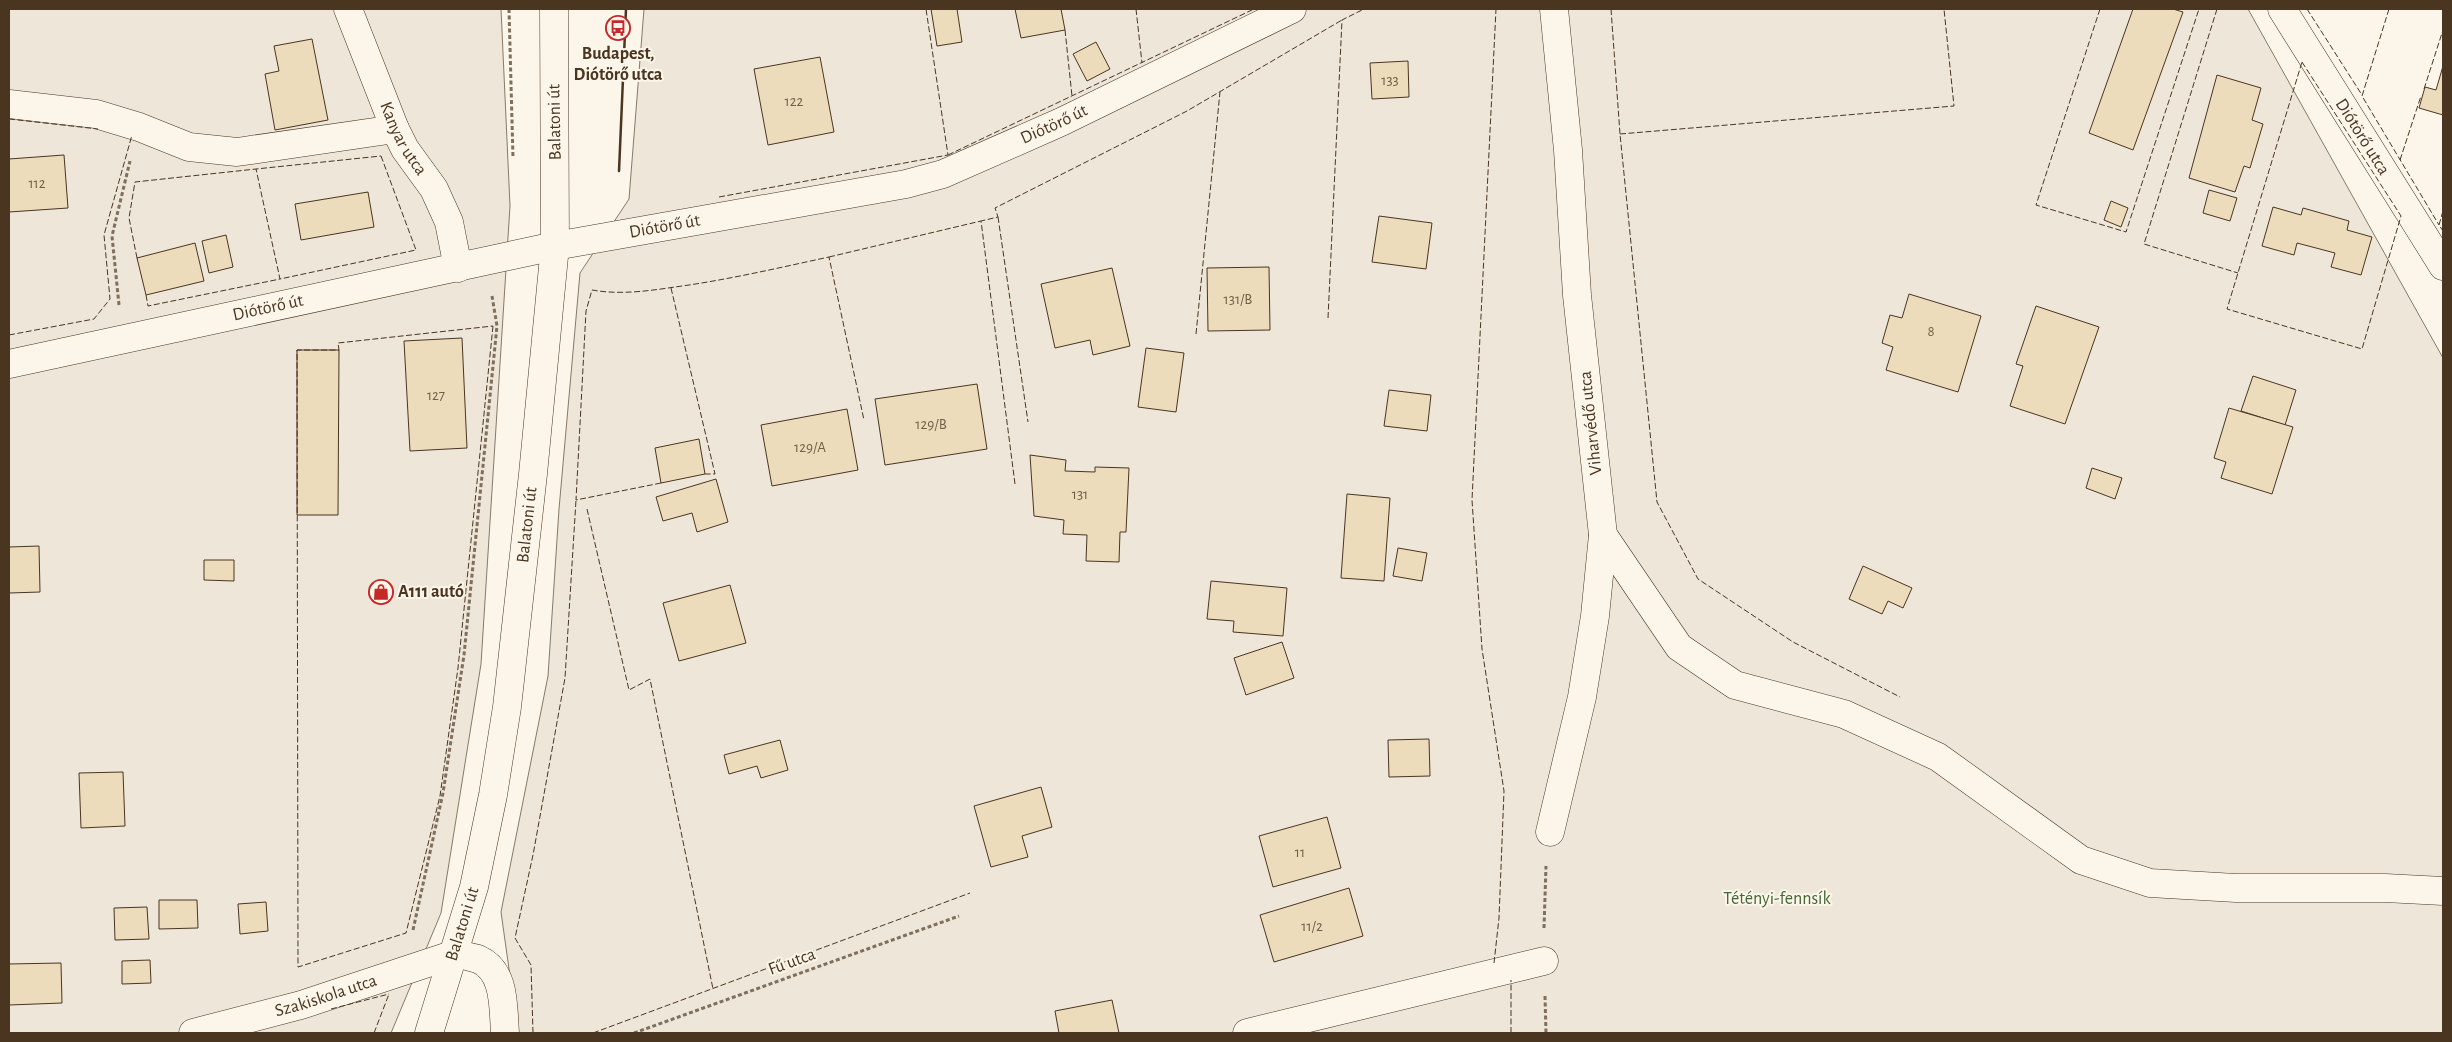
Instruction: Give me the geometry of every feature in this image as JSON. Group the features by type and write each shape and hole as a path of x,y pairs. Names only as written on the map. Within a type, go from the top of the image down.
{"street":[{"name":"Kanyar utca","path":"348,9 395,129 417,167 434,189 449,222 458,268"},
{"name":"Balatoni út","path":"429,1033 455,954 474,887 493,795 507,707 533,474 555,246 554,9"},
{"name":"Diótörő út","path":"9,364 555,246 906,184 943,174 1061,122 1292,9"},
{"name":"Viharvédő utca","path":"1550,832 1582,696 1595,616 1604,535 1577,295 1568,150 1554,9"},
{"name":"Diótörő utca","path":"2282,9 2443,266"},
{"path":"9,104 96,114 139,127 189,147 237,152 395,129"},
{"path":"1604,535 1679,647 1735,685 1844,714 1938,757 2081,860 2150,883 2236,888 2385,888 2443,891"},
{"path":"455,954 479,960 498,977 503,1003 505,1033"},
{"name":"Szakiskola utca","path":"193,1033 301,1005 455,954"},
{"path":"1246,1033 1544,961"}],"path":[{"path":"509,9 513,158"},
{"path":"123,340 112,236 139,127"},
{"path":"403,971 443,793 464,655 497,326 486,261"},
{"name":"Fű utca","path":"634,1033 960,916"}],"green space":[{"path":"9,9 501,9 510,206 481,664 441,913 391,1033 9,1033"},
{"name":"Tétényi-fennsík","path":"644,9 2248,9 2443,358 2443,1033 518,1033 501,912 548,676 559,509 580,273 629,199"}],"building":[{"path":"931,9 957,9 962,42 937,46"},
{"path":"1015,9 1061,9 1065,30 1021,38"},
{"path":"2133,9 2173,9 2183,12 2133,150 2089,133"},
{"path":"312,39 328,120 275,130 265,74 279,71 274,46"},
{"path":"1096,42 1110,69 1087,81 1073,54"},
{"path":"820,57 834,132 768,145 754,69"},
{"path":"1408,61 1409,97 1372,99 1370,63"},
{"path":"2443,66 2443,115 2419,108 2425,87 2436,90"},
{"path":"2217,75 2261,88 2252,120 2263,124 2250,168 2244,166 2235,192 2189,178"},
{"path":"64,155 68,208 9,212 9,159"},
{"path":"2209,190 2237,198 2230,221 2203,213"},
{"path":"368,192 374,227 301,240 295,204"},
{"path":"2111,201 2128,208 2121,227 2104,220"},
{"path":"2273,207 2301,215 2303,208 2349,221 2347,230 2372,237 2361,275 2331,267 2335,253 2297,243 2294,255 2262,246"},
{"path":"1379,216 1432,223 1426,269 1372,262"},
{"path":"226,235 233,267 209,273 202,241"},
{"path":"195,243 204,281 146,295 137,258"},
{"path":"1269,267 1270,330 1208,331 1207,268"},
{"path":"1112,268 1130,346 1093,355 1090,340 1055,348 1041,284"},
{"path":"1909,294 1981,316 1958,392 1886,370 1893,347 1882,343 1890,315 1902,318"},
{"path":"2036,306 2099,327 2065,424 2010,406 2023,366 2016,364"},
{"path":"462,338 467,448 410,451 404,341"},
{"path":"1146,348 1184,353 1176,412 1138,407"},
{"path":"297,350 339,350 338,515 297,515"},
{"path":"2253,376 2296,390 2285,425 2241,411"},
{"path":"977,384 987,449 885,465 875,399"},
{"path":"1389,390 1431,395 1427,431 1384,426"},
{"path":"2229,408 2293,427 2272,494 2221,478 2226,462 2214,458"},
{"path":"847,409 858,470 772,486 761,425"},
{"path":"699,439 705,474 661,483 655,448"},
{"path":"1030,455 1066,460 1065,471 1095,472 1095,467 1129,468 1126,532 1120,532 1119,562 1086,561 1087,535 1063,534 1064,520 1034,516"},
{"path":"2092,468 2122,478 2115,499 2086,488"},
{"path":"716,479 728,522 697,532 692,513 663,521 656,497"},
{"path":"1347,494 1390,498 1384,581 1341,578"},
{"path":"39,546 40,592 9,593 9,547"},
{"path":"1398,548 1427,553 1422,581 1393,576"},
{"path":"204,560 234,560 234,581 204,580"},
{"path":"1863,566 1912,588 1903,608 1888,601 1882,614 1849,599"},
{"path":"1211,581 1287,588 1283,636 1233,632 1234,621 1207,619"},
{"path":"730,585 746,643 679,661 663,603"},
{"path":"1282,642 1294,678 1246,695 1234,658"},
{"path":"1429,739 1430,776 1389,777 1388,740"},
{"path":"780,740 788,770 761,778 757,766 729,774 724,755"},
{"path":"123,772 125,826 81,828 79,773"},
{"path":"1041,787 1052,827 1022,836 1028,857 991,867 974,806"},
{"path":"1327,817 1341,868 1273,887 1259,836"},
{"path":"1349,888 1363,936 1274,962 1260,915"},
{"path":"159,900 197,900 198,928 159,929"},
{"path":"266,902 268,931 240,934 238,904"},
{"path":"147,907 149,939 115,940 114,908"},
{"path":"150,960 151,983 122,984 122,961"},
{"path":"61,963 62,1003 9,1005 9,964"},
{"path":"1112,1000 1119,1033 1059,1033 1055,1011"}],"fence":[{"path":"719,197 948,155 926,9"},
{"path":"1136,9 1142,63"},
{"path":"948,155 1254,9"},
{"path":"1328,318 1342,20 1364,9"},
{"path":"1494,963 1499,918 1504,791 1482,649 1472,500 1496,9"},
{"path":"1611,9 1620,134 1657,502 1698,579 1793,642 1900,697"},
{"path":"1620,134 1954,106 1944,9"},
{"path":"2100,9 2036,205 2126,232 2199,9"},
{"path":"2217,9 2144,244 2238,273"},
{"path":"2307,9 2362,95"},
{"path":"2389,9 2362,96 2439,225"},
{"path":"1015,484 981,221 998,217 995,208 1187,111 1342,20"},
{"path":"1065,30 1072,96"},
{"path":"2424,89 2443,30"},
{"path":"2302,62 2401,216 2362,349 2227,309 2302,62"},
{"path":"1196,334 1220,92"},
{"path":"2400,160 2421,96"},
{"path":"9,119 98,129"},
{"path":"9,335 94,319 110,299 104,235 132,135"},
{"path":"381,156 416,250 280,279 256,169 381,156"},
{"path":"137,258 129,218 135,182 256,169"},
{"path":"2443,211 2439,225 2443,231"},
{"path":"998,217 1028,422"},
{"path":"829,257 981,221"},
{"path":"661,483 576,500 586,311 592,290 644,291 733,277 829,257 864,420"},
{"path":"146,295 148,306 280,279"},
{"path":"671,288 715,474 705,474"},
{"path":"493,326 458,668 440,796 406,933 298,967 297,350 339,350 338,343 493,326"},
{"path":"533,1033 531,965 515,938 533,855 565,678 576,500"},
{"path":"587,509 629,690 650,679 713,989"},
{"path":"593,1033 970,893"},
{"path":"1511,980 1511,1033"},
{"path":"331,1009 389,994"},
{"path":"374,1033 389,994"}],"wall":[{"path":"619,171 626,9"}],"place":[{"name":"Budapest, Diótörő utca","path":"618,28"},
{"name":"A111 autó","path":"381,592"}]}
